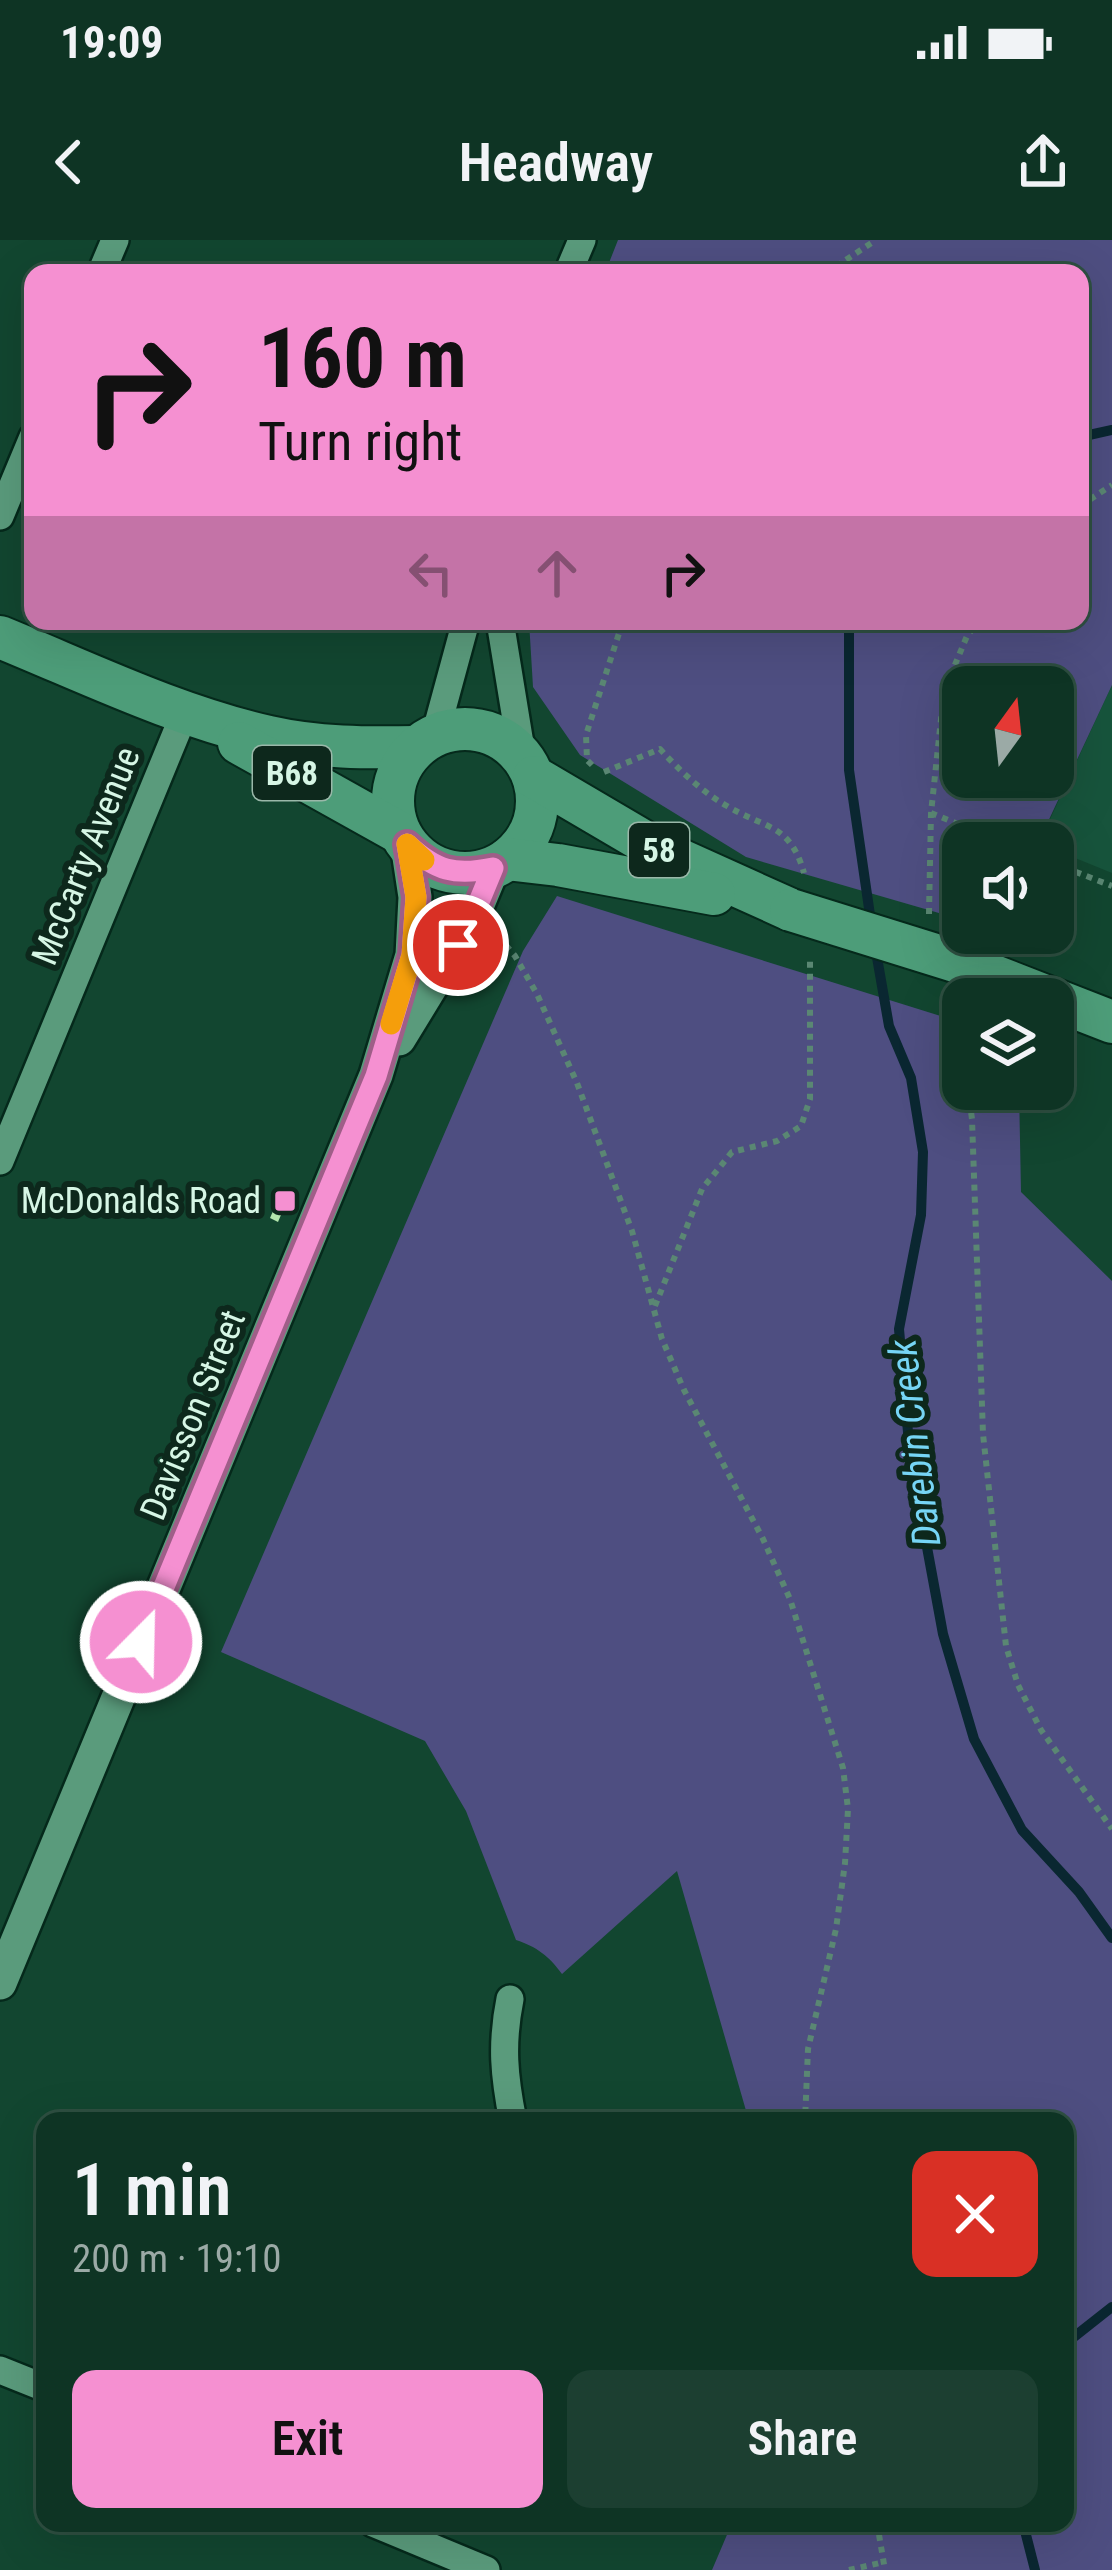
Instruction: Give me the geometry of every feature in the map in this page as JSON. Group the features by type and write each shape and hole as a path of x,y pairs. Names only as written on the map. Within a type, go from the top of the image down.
{"main road":[{"name":"B68","path":"0,638 185,712 272,737 347,747 426,741"},
{"name":"B68","path":"185,712 404,838"},
{"name":"58","path":"426,741 458,729 483,730 505,740 528,767 660,851 799,902 950,976 1112,1022"},
{"path":"404,838 393,811 394,787 402,765 426,741"},
{"path":"500,863 524,843 534,822 538,800 528,767"},
{"name":"58","path":"404,838 424,860 446,870 470,873 500,863 799,902"}],"street":[{"path":"0,516 24,458"},
{"path":"426,741 463,630"},
{"path":"502,630 528,767"},
{"name":"McCarty Avenue","path":"0,1161 185,712"},
{"name":"Davisson Street","path":"0,1983 376,1076 412,955 416,897 404,838"},
{"name":"Davisson Street","path":"376,1076 471,921 500,863"},
{"path":"510,1999 502,2035 511,2112"},
{"path":"0,2370 36,2384"},
{"path":"424,2533 486,2570"}],"path":[{"path":"839,264 875,240"},
{"path":"620,630 586,734 586,760 602,773 660,749 726,806 778,831 796,848 804,871 799,902"},
{"path":"929,915 931,813 944,691 972,630"},
{"path":"931,813 953,822"},
{"path":"1074,871 1112,886"},
{"path":"471,921 496,933 515,956 577,1083 684,1390 790,1599 843,1768 848,1809 845,1863 836,1929 808,2049 805,2112"},
{"path":"653,1310 702,1189 732,1152 777,1141 801,1126 810,1099 811,958"},
{"path":"970,1110 983,1434 1006,1646 1041,1730 1112,1828"},
{"path":"849,2570 884,2566 878,2532"}],"shaded area":[{"path":"618,240 1112,240 1112,685 1074,766 1074,666 942,666 942,798 1059,798 1048,822 942,822 942,914 746,857 580,755 533,687 530,630 1089,630 1089,264 609,264"},
{"path":"1112,685 1112,873 1074,858 1074,822 1049,822 1060,798 1074,798 1074,767"},
{"path":"557,896 942,1016 942,1110 1019,1110 1021,1192 1112,1281 1112,2570 712,2570 728,2532 1074,2532 1074,2112 746,2112 677,1871 562,1974 542,1953 516,1940 466,1811 425,1741 221,1652 523,951"}],"building":[{"path":"278,1200 286,1203 278,1222 270,1218"}],"waterway":[{"name":"Darebin Creek","path":"1089,435 1112,430"},
{"name":"Darebin Creek","path":"849,630 849,770 871,922"},
{"name":"Darebin Creek","path":"875,946 889,1026 911,1078 923,1152 921,1215 899,1329 910,1455 943,1634 974,1739 1022,1830 1079,1892 1112,1938"},
{"name":"Darebin Creek","path":"1074,2337 1112,2307"},
{"name":"Darebin Creek","path":"1025,2532 1035,2570"}],"slow traffic":[{"path":"391,1024 412,955 416,897 407,844 424,860"}],"place":[{"name":"McDonalds Road","path":"285,1201"}],"route":[{"path":"141,1642 376,1076 412,955 416,897 407,844 424,860 446,870 470,873 493,868 458,945"}]}
